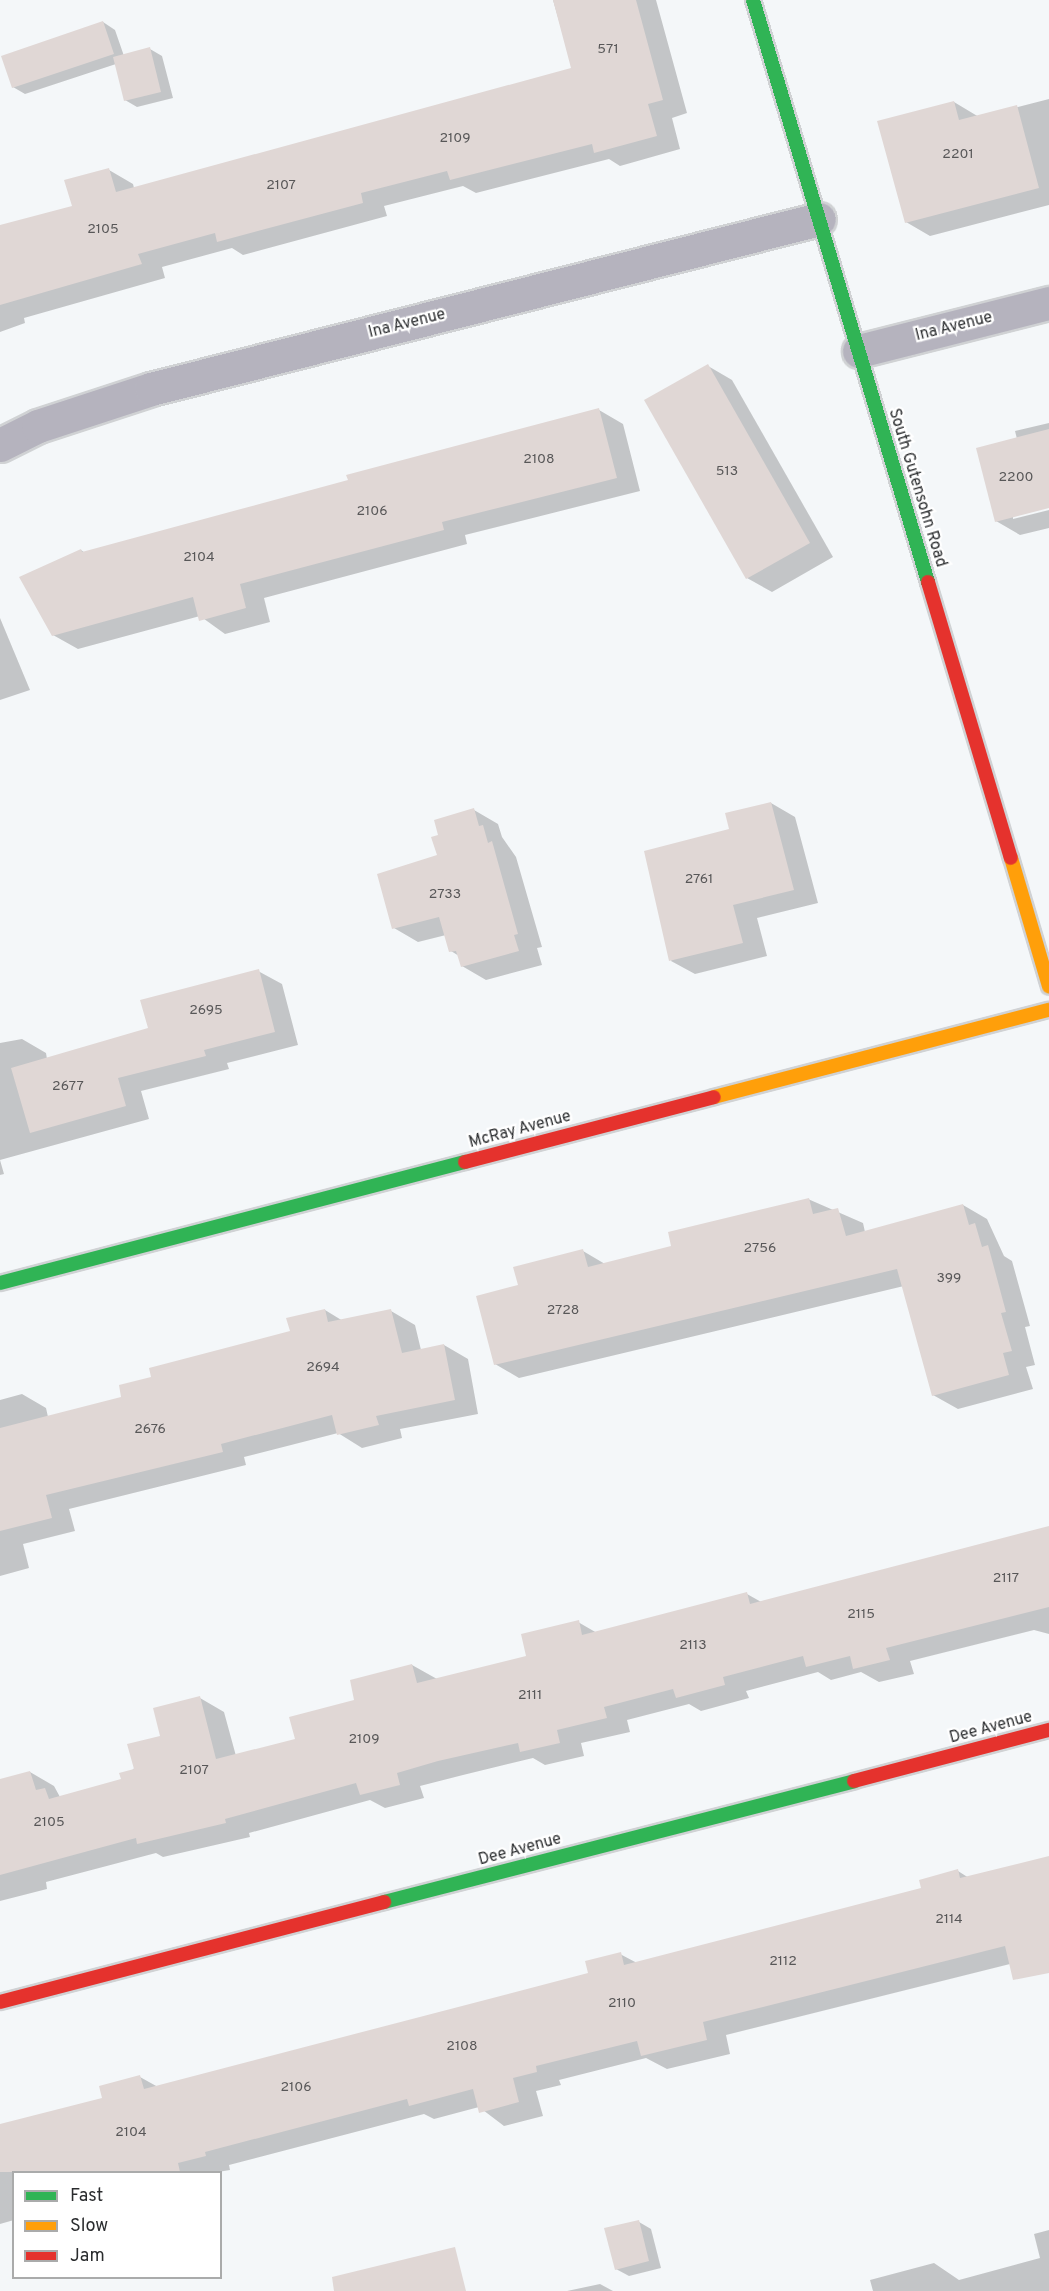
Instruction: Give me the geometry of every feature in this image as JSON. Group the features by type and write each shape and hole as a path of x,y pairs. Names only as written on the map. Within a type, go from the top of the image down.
{"street":[{"name":"South Gutensohn Road","path":"753,0 1049,986"},
{"name":"Ina Avenue","path":"0,445 38,426 151,389 819,219"},
{"name":"Ina Avenue","path":"860,351 1049,303"},
{"name":"McRay Avenue","path":"0,1283 1049,1010"},
{"name":"Dee Avenue","path":"0,2002 1049,1730"}],"building":[{"path":"553,0 636,0 663,100 648,104 657,136 594,153 592,144 450,180 447,171 361,193 363,203 217,242 215,233 138,254 142,264 0,305 0,225 72,206 64,180 109,168 116,192 571,68"},
{"path":"103,21 114,54 12,88 1,56"},
{"path":"150,47 161,92 124,101 113,57"},
{"path":"954,101 959,120 1017,105 1039,188 905,223 877,121"},
{"path":"708,364 810,543 746,579 644,400"},
{"path":"599,408 617,478 442,522 444,530 240,584 246,608 199,621 193,597 52,636 19,577 81,549 82,552 348,480 346,475"},
{"path":"1049,429 1049,508 995,522 976,448"},
{"path":"771,802 794,890 733,905 743,943 669,961 644,851 729,829 725,813"},
{"path":"474,808 479,826 483,825 488,843 492,841 518,934 514,935 519,951 461,967 456,951 449,952 439,917 392,929 377,874 437,855 431,837 438,835 434,820"},
{"path":"259,969 275,1032 204,1050 206,1056 118,1078 126,1106 30,1133 11,1068 148,1028 140,1000"},
{"path":"809,1198 813,1214 838,1208 846,1236 963,1204 969,1225 975,1223 982,1247 988,1245 1006,1312 1001,1313 1012,1351 1003,1353 1009,1375 932,1396 897,1269 494,1365 476,1296 518,1285 513,1267 583,1249 588,1267 671,1246 668,1232"},
{"path":"325,1309 328,1322 391,1309 402,1353 444,1344 455,1400 376,1416 379,1425 337,1435 332,1415 221,1444 223,1452 46,1495 52,1518 0,1531 0,1428 121,1397 119,1385 151,1377 149,1368 290,1331 286,1318"},
{"path":"1049,1526 1049,1607 886,1648 890,1660 853,1669 850,1656 806,1667 803,1656 723,1677 725,1685 676,1698 673,1689 604,1707 607,1718 557,1730 560,1743 520,1752 518,1743 438,1761 397,1773 400,1785 360,1795 356,1783 225,1819 226,1823 137,1844 136,1838 0,1875 0,1779 30,1771 36,1790 45,1788 49,1799 121,1779 119,1773 134,1769 127,1744 160,1736 153,1708 200,1696 216,1759 295,1739 289,1717 354,1700 350,1680 412,1664 417,1683 526,1656 521,1634 579,1620 582,1635 747,1592 750,1604"},
{"path":"1049,1856 1049,1973 1013,1980 1005,1946 703,2022 707,2040 641,2056 637,2041 536,2066 537,2072 513,2078 519,2102 479,2113 473,2089 409,2106 407,2099 205,2152 206,2156 178,2163 180,2171 0,2172 0,2124 102,2098 99,2086 140,2075 144,2089 588,1973 585,1961 621,1952 624,1965 921,1888 919,1880 958,1869 960,1878"},
{"path":"639,2220 649,2261 615,2270 604,2228"},
{"path":"455,2247 466,2291 334,2291 332,2277"}],"traffic: fast":[{"path":"753,0 928,582"},
{"path":"0,1283 465,1162"},
{"path":"384,1902 854,1781"}],"traffic: slow":[{"path":"1011,858 1049,986"},
{"path":"714,1097 1049,1010"}],"traffic: jam":[{"path":"928,582 1011,858"},
{"path":"465,1162 714,1097"},
{"path":"854,1781 1049,1730"},
{"path":"0,2002 384,1902"}]}
